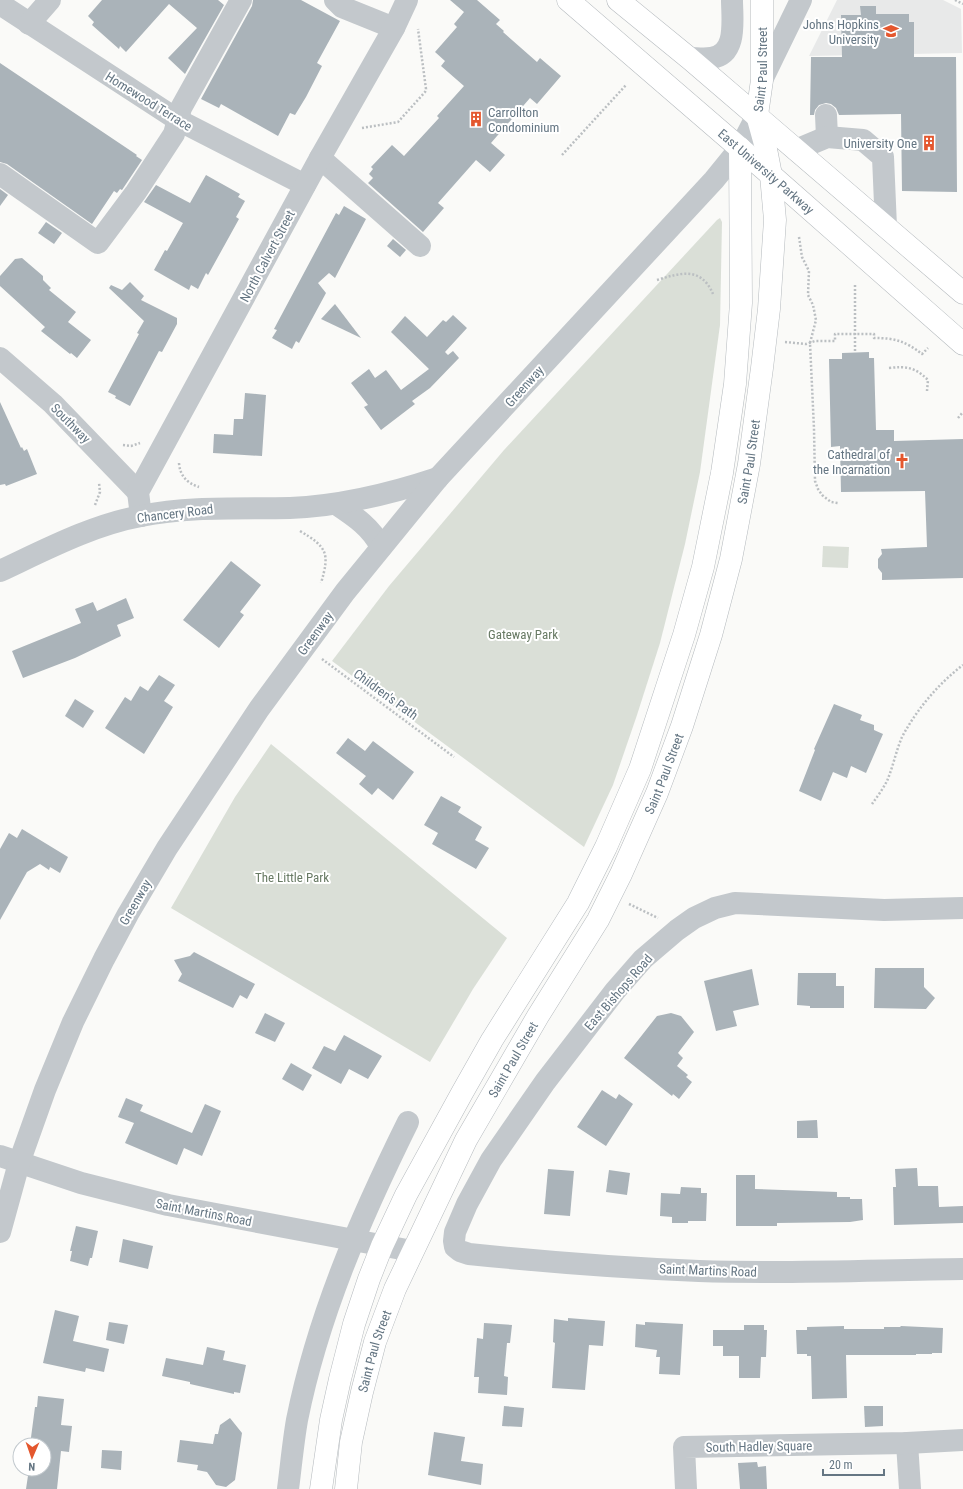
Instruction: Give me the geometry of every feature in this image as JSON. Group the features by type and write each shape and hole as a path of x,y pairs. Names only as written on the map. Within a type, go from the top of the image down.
{"main road":[{"name":"East University Parkway","path":"568,0 740,148 963,344"},
{"path":"618,0 757,115 963,292"},
{"name":"Saint Paul Street","path":"346,1489 351,1442 362,1392 373,1350 395,1289 466,1140 538,1016 598,920 621,874 657,793 682,726 711,635 731,559 749,464 769,309 775,220 765,144 757,115 762,80 762,0"},
{"name":"Saint Paul Street","path":"321,1489 331,1420 340,1379 354,1324 382,1246 406,1195 462,1093 496,1033 578,903 606,847 640,770 684,635 706,552 722,473 735,384 741,303 740,148"}],"street":[{"path":"29,24 50,0"},
{"path":"0,174 98,243 136,192 172,137 181,108 241,0"},
{"path":"335,0 342,7 394,28"},
{"name":"North Calvert Street","path":"138,492 305,184 394,28 407,0"},
{"path":"689,58 715,57 721,55 727,49 732,35 732,0"},
{"path":"762,80 801,0"},
{"name":"Homewood Terrace","path":"0,4 178,120 305,184"},
{"name":"Greenway","path":"0,1232 10,1160 45,1090 74,1022 128,914 167,848 259,709 345,592 438,478 714,180 740,148 757,115"},
{"path":"826,115 827,137"},
{"path":"796,150 827,137 863,140 883,157 886,227"},
{"path":"320,158 420,246"},
{"name":"Southway","path":"0,358 53,404 138,492"},
{"name":"Chancery Road","path":"0,571 95,529 141,516 219,508 290,508 336,504 403,490 438,478"},
{"path":"138,492 141,516"},
{"path":"336,504 367,527 381,547"},
{"name":"East Bishops Road","path":"455,1247 455,1232 480,1178 545,1082 615,991 643,959 677,930 694,918 714,908 735,903 884,910 963,908"},
{"path":"288,1489 297,1420 321,1326 352,1241 408,1122"},
{"name":"Saint Martins Road","path":"10,1160 81,1183 168,1205 352,1241 412,1251"},
{"name":"Saint Martins Road","path":"455,1247 460,1251 469,1254 528,1260 700,1271 763,1272 963,1269"},
{"name":"South Hadley Square","path":"686,1489 684,1447 907,1443 963,1440"},
{"path":"907,1443 910,1489"}],"path":[{"path":"955,0 963,4"},
{"path":"359,129 398,122 425,92 426,89 417,22"},
{"path":"562,155 626,85"},
{"path":"800,237 802,257 809,271 808,294 813,305 816,320 810,342 815,481 822,495 831,502 838,503"},
{"path":"657,280 679,274 696,275 704,280 713,294"},
{"path":"854,285 855,353"},
{"path":"781,342 806,344 810,342 835,341 835,334 874,334 874,338 896,339 906,343 922,354 928,348"},
{"path":"889,368 907,367 915,370 928,380 927,391"},
{"path":"958,418 963,412"},
{"path":"117,443 131,446 143,442"},
{"path":"179,460 181,473 192,485 199,487"},
{"path":"96,506 100,492 98,478"},
{"path":"300,531 317,541 324,550 326,560 320,583"},
{"name":"Children's Path","path":"306,646 454,757"},
{"path":"872,804 887,781 902,738 916,715 931,694 963,665"},
{"path":"626,902 660,918"}],"shaded area":[{"name":"Johns Hopkins University","path":"837,0 943,0 961,9 962,53 809,56"}],"green space":[{"name":"Gateway Park","path":"720,218 722,222 720,325 700,472 685,544 660,643 637,715 613,785 584,847 332,661 389,586 504,450"},
{"path":"823,546 849,547 848,568 822,567"},
{"name":"The Little Park","path":"271,744 507,938 473,989 430,1062 171,908 235,797"}],"building":[{"path":"102,0 218,0 224,5 185,74 168,58 197,28 169,4 126,52 120,46 119,49 92,25 94,22 88,16"},
{"path":"253,0 301,0 340,21 317,63 322,66 306,97 295,115 290,113 278,136 221,104 219,108 201,99 252,6"},
{"name":"Carrollton Condominium","path":"450,0 477,0 500,20 496,24 504,31 503,32 537,62 540,58 561,76 537,104 530,98 491,143 505,155 490,172 476,160 438,203 444,208 423,232 368,183 373,178 369,174 373,169 371,167 392,145 404,156 439,118 437,116 464,86 441,66 445,61 435,52 457,27 454,24 464,12"},
{"name":"University One","path":"860,6 876,6 876,14 909,14 909,22 914,22 914,57 956,57 957,192 902,191 901,114 839,115 836,108 831,104 826,103 819,105 815,110 814,115 810,115 811,57 842,57 841,15 861,15"},
{"path":"0,63 137,155 136,156 142,160 122,190 120,189 117,193 114,191 92,224 7,164 0,162"},
{"path":"206,175 240,194 238,197 245,201 236,217 239,219 208,275 206,273 198,289 191,285 189,290 154,270 183,223 144,202 156,185 190,203"},
{"path":"0,189 8,195 0,206"},
{"path":"344,206 366,219 335,278 329,273 318,283 326,293 299,343 296,341 292,349 272,338 277,330 274,329 336,213 339,215"},
{"path":"46,222 62,233 54,244 38,233"},
{"path":"393,239 406,250 400,257 387,246"},
{"path":"22,258 43,276 43,280 51,288 49,290 76,312 68,322 91,340 77,358 41,331 45,327 0,286 0,276 15,259"},
{"path":"130,282 144,296 141,300 177,318 177,324 162,352 159,351 130,406 115,398 116,396 108,392 139,334 137,333 144,321 109,288 111,285 122,290"},
{"path":"335,304 361,338 321,319"},
{"path":"453,315 467,328 445,352 448,355 453,351 459,358 430,388 412,401 415,404 381,430 364,407 368,405 351,383 369,369 375,378 386,370 401,390 429,369 391,332 405,316 427,337 443,320 446,322"},
{"name":"Cathedral of the Incarnation","path":"869,352 869,358 874,358 876,430 894,430 894,441 963,439 963,578 882,580 882,573 878,568 878,559 882,554 881,549 927,547 925,491 841,492 840,446 831,447 829,359 842,359 842,353"},
{"path":"245,393 266,395 262,456 213,453 214,434 233,435 234,419 243,419"},
{"path":"0,402 21,448 22,447 24,451 27,449 37,474 6,486 5,484 0,485"},
{"path":"231,561 261,585 240,612 244,615 219,648 183,620"},
{"path":"126,598 134,618 117,625 121,636 75,658 23,678 12,651 81,623 75,609 93,602 97,611"},
{"path":"159,675 175,685 164,701 173,707 144,754 105,728 125,697 131,701 140,686 148,691"},
{"path":"75,699 94,711 83,728 65,716"},
{"path":"834,704 862,715 860,720 874,725 874,730 883,734 866,773 851,766 847,778 833,772 821,801 799,791 815,750 814,749"},
{"path":"348,738 365,751 373,741 414,772 393,800 378,788 372,795 359,784 366,776 336,753"},
{"path":"441,796 461,807 458,812 482,827 475,840 489,848 476,869 432,844 438,833 424,825"},
{"path":"22,829 68,857 60,873 50,867 49,870 40,864 27,872 0,920 0,849 9,833 17,838"},
{"path":"194,952 255,984 247,999 240,995 233,1008 178,981 182,974 174,960 190,956"},
{"path":"875,968 924,968 924,987 935,998 926,1009 874,1008"},
{"path":"752,969 759,1005 733,1011 737,1026 716,1031 704,981"},
{"path":"798,973 836,973 836,986 844,986 844,1008 810,1008 810,1006 797,1005"},
{"path":"265,1013 285,1023 275,1042 255,1033"},
{"path":"671,1013 681,1016 694,1032 678,1053 683,1058 677,1066 688,1075 686,1077 692,1082 679,1099 673,1094 672,1096 624,1058 657,1016"},
{"path":"344,1035 382,1056 368,1079 349,1069 341,1084 312,1068 324,1046 335,1051"},
{"path":"291,1063 312,1075 303,1091 282,1079"},
{"path":"602,1090 616,1099 619,1094 633,1104 606,1146 577,1127"},
{"path":"126,1098 143,1105 140,1111 192,1133 205,1104 221,1111 202,1156 184,1148 177,1165 125,1143 134,1123 118,1117"},
{"path":"817,1120 818,1138 797,1138 797,1121"},
{"path":"917,1168 918,1186 938,1186 939,1207 963,1206 963,1223 894,1225 893,1187 896,1187 895,1169"},
{"path":"548,1169 574,1171 570,1216 544,1214"},
{"path":"609,1170 630,1173 627,1195 606,1192"},
{"path":"736,1175 755,1175 755,1189 837,1192 837,1197 862,1199 863,1220 850,1222 777,1223 777,1226 736,1226"},
{"path":"681,1187 701,1188 701,1193 707,1193 706,1221 672,1223 672,1217 660,1216 661,1193 680,1194"},
{"path":"76,1226 98,1231 92,1258 90,1258 88,1266 70,1261 72,1251 70,1251"},
{"path":"123,1239 153,1246 148,1269 119,1262"},
{"path":"55,1310 79,1316 73,1341 109,1349 104,1372 86,1368 85,1372 43,1363"},
{"path":"568,1318 605,1321 603,1346 589,1345 585,1390 552,1388 555,1343 553,1342 554,1319 568,1321"},
{"path":"109,1322 128,1325 124,1344 106,1340"},
{"path":"645,1322 683,1324 680,1375 659,1374 660,1357 656,1357 657,1350 635,1347 636,1324 645,1325"},
{"path":"484,1323 512,1325 510,1343 507,1343 504,1376 508,1377 507,1395 478,1393 479,1377 474,1377 477,1338 483,1339"},
{"path":"744,1325 764,1325 764,1330 767,1330 766,1357 761,1357 760,1378 739,1378 739,1356 723,1356 723,1346 713,1346 713,1330 744,1330"},
{"path":"844,1326 844,1329 884,1329 884,1327 901,1326 943,1328 942,1353 916,1355 846,1355 847,1398 812,1399 811,1356 807,1356 807,1354 797,1354 796,1330 807,1330 807,1327"},
{"path":"207,1347 225,1351 223,1360 246,1365 240,1393 234,1392 234,1394 162,1376 166,1358 203,1365"},
{"path":"38,1396 64,1399 61,1425 72,1426 69,1452 61,1451 57,1489 26,1489 28,1477 52,1477 52,1437 31,1437 35,1407 37,1407"},
{"path":"504,1406 524,1408 522,1427 502,1426"},
{"path":"864,1406 883,1406 883,1426 865,1427"},
{"path":"230,1418 242,1433 235,1480 226,1487 216,1485 207,1472 197,1470 198,1465 177,1462 180,1440 213,1444 215,1434 218,1434 220,1425"},
{"path":"434,1432 465,1437 461,1461 483,1464 481,1485 428,1475"},
{"path":"102,1450 122,1451 121,1470 101,1468"},
{"path":"757,1462 758,1467 766,1466 767,1489 740,1489 738,1463"}],"place":[{"name":"Johns Hopkins University","path":"891,31"},
{"name":"Carrollton Condominium","path":"476,119"},
{"name":"University One","path":"929,143"},
{"name":"Cathedral of the Incarnation","path":"902,461"}]}
